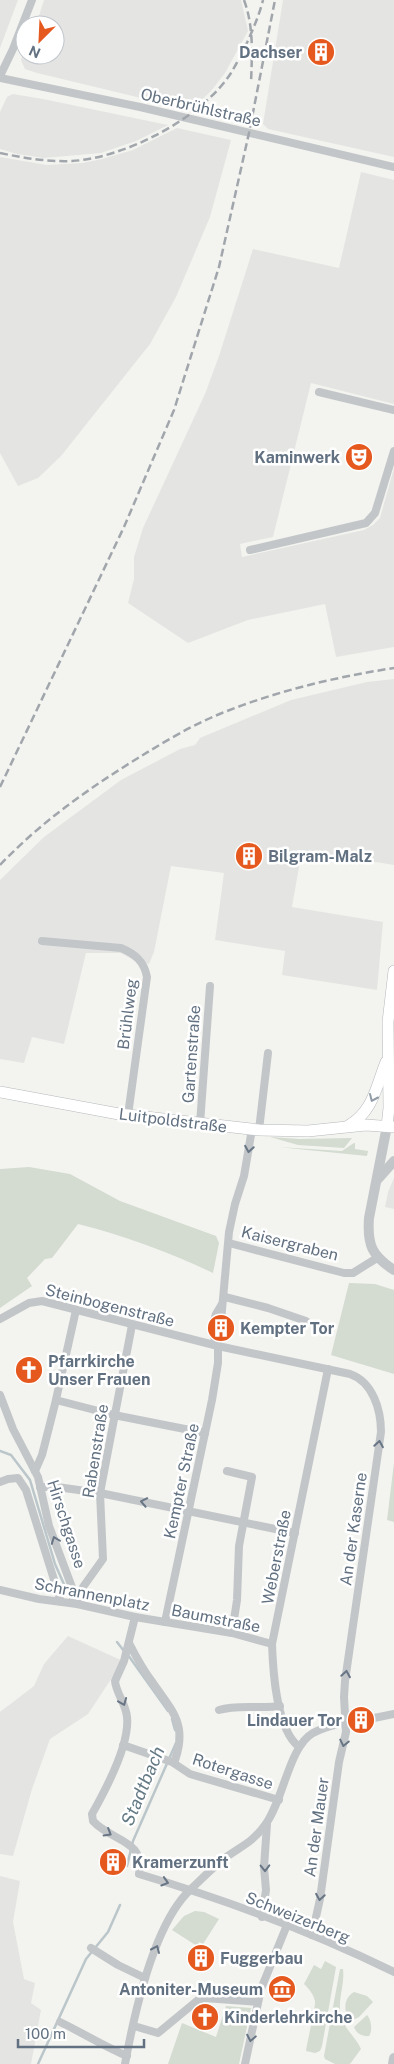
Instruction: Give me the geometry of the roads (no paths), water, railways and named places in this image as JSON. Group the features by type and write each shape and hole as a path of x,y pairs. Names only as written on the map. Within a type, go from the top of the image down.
{"main road":[{"path":"390,1126 391,1089 387,1060 388,1022 394,972"},
{"path":"347,1127 358,1121 367,1110 387,1060"},
{"name":"Luitpoldstraße","path":"0,1092 128,1115 255,1130 302,1131 390,1126"}],"street":[{"path":"0,77 32,0"},
{"name":"Oberbrühlstraße","path":"0,77 158,111 394,167"},
{"path":"319,392 394,410"},
{"path":"250,550 366,523 374,513 394,451"},
{"name":"Brühlweg","path":"42,941 121,948 131,952 141,960 146,969 147,977 128,1115"},
{"name":"Gartenstraße","path":"200,1124 210,986"},
{"name":"Kempter Straße","path":"221,1321 235,1204 255,1130 268,1053"},
{"path":"390,1126 377,1179 368,1231 370,1244 377,1258 394,1270"},
{"path":"377,1179 394,1161"},
{"name":"Kaisergraben","path":"229,1243 344,1273 353,1273 377,1258"},
{"path":"225,1299 268,1308 306,1321"},
{"name":"Kempter Straße","path":"218,1346 212,1326 216,1314 225,1299"},
{"name":"Steinbogenstraße","path":"0,1319 22,1305 34,1301 42,1302 218,1346 328,1369"},
{"path":"30,1478 44,1446 76,1310"},
{"name":"Rabenstraße","path":"75,1604 83,1587 103,1559 100,1493 132,1325"},
{"name":"Kempter Straße","path":"165,1622 205,1433 218,1362 218,1336"},
{"name":"Weberstraße","path":"299,1747 290,1738 280,1706 276,1688 272,1644 328,1369"},
{"name":"An der Kaserne","path":"328,1369 356,1376 367,1385 374,1398 381,1423 345,1682 344,1697 350,1722"},
{"path":"0,1396 18,1439 30,1478"},
{"path":"56,1400 114,1415 205,1433"},
{"path":"227,1471 252,1477 239,1546 237,1600 232,1632"},
{"path":"0,1482 15,1478 30,1478"},
{"name":"Hirschgasse","path":"30,1478 40,1487 50,1526 73,1590 75,1604"},
{"name":"Hirschgasse","path":"30,1478 31,1501 45,1555 61,1602"},
{"path":"40,1487 57,1487 100,1493 295,1532"},
{"name":"Schrannenplatz","path":"0,1590 23,1596 155,1620"},
{"path":"123,1745 127,1716 115,1681 127,1650 135,1617"},
{"name":"Baumstraße","path":"155,1620 232,1632 272,1644"},
{"path":"127,1650 173,1711 179,1724 180,1742 171,1762"},
{"path":"219,1710 228,1707 280,1706"},
{"path":"369,1719 394,1714"},
{"path":"60,2022 84,2034 126,2060 145,1978 171,1917 179,1904 224,1858 253,1840 267,1824 279,1800 299,1747 314,1732 350,1722"},
{"name":"An der Mauer","path":"312,1935 320,1899 339,1762 350,1722"},
{"name":"Rotergasse","path":"123,1745 171,1762 190,1774 279,1800"},
{"name":"Schweizerberg","path":"123,1745 104,1791 91,1816 94,1823 131,1847 142,1863 139,1874 191,1890 287,1925 394,1972"},
{"path":"262,1916 266,1890 264,1867 267,1824"},
{"path":"246,2064 258,2002 287,1925"},
{"path":"93,1949 118,1965 145,1978"},
{"path":"134,2026 158,2033 198,2000 204,1998 258,2002"},
{"path":"393,2064 394,2058"}],"waterway":[{"name":"Stadtbach","path":"0,1451 11,1455 30,1480 55,1564 67,1591"},
{"name":"Stadtbach","path":"117,1642 124,1651"},
{"name":"Stadtbach","path":"128,1655 168,1711"},
{"name":"Stadtbach","path":"172,1719 175,1730"},
{"name":"Stadtbach","path":"127,1866 133,1841 176,1743"},
{"name":"Stadtbach","path":"38,2064 86,1959 108,1932 120,1905"}],"tunnel":[{"path":"218,1336 221,1321"},
{"path":"353,1720 369,1719"}],"railway":[{"path":"244,0 251,31 251,83"},
{"path":"0,153 36,159 72,161 115,152 138,144 160,133 182,120 218,90 240,57 263,0"},
{"path":"0,787 124,527 174,410 219,267 249,133 275,0"},
{"path":"0,865 48,820 83,794 178,734 222,713 285,691 328,680 394,668"}],"place":[{"name":"Dachser","path":"321,52"},
{"name":"Kaminwerk","path":"359,457"},
{"name":"Bilgram-Malz","path":"249,856"},
{"name":"Kempter Tor","path":"221,1328"},
{"name":"Pfarrkirche Unser Frauen","path":"29,1370"},
{"name":"Lindauer Tor","path":"361,1720"},
{"name":"Kramerzunft","path":"113,1862"},
{"name":"Fuggerbau","path":"201,1958"},
{"name":"Antoniter-Museum","path":"282,1989"},
{"name":"Kinderlehrkirche","path":"205,2017"}]}
